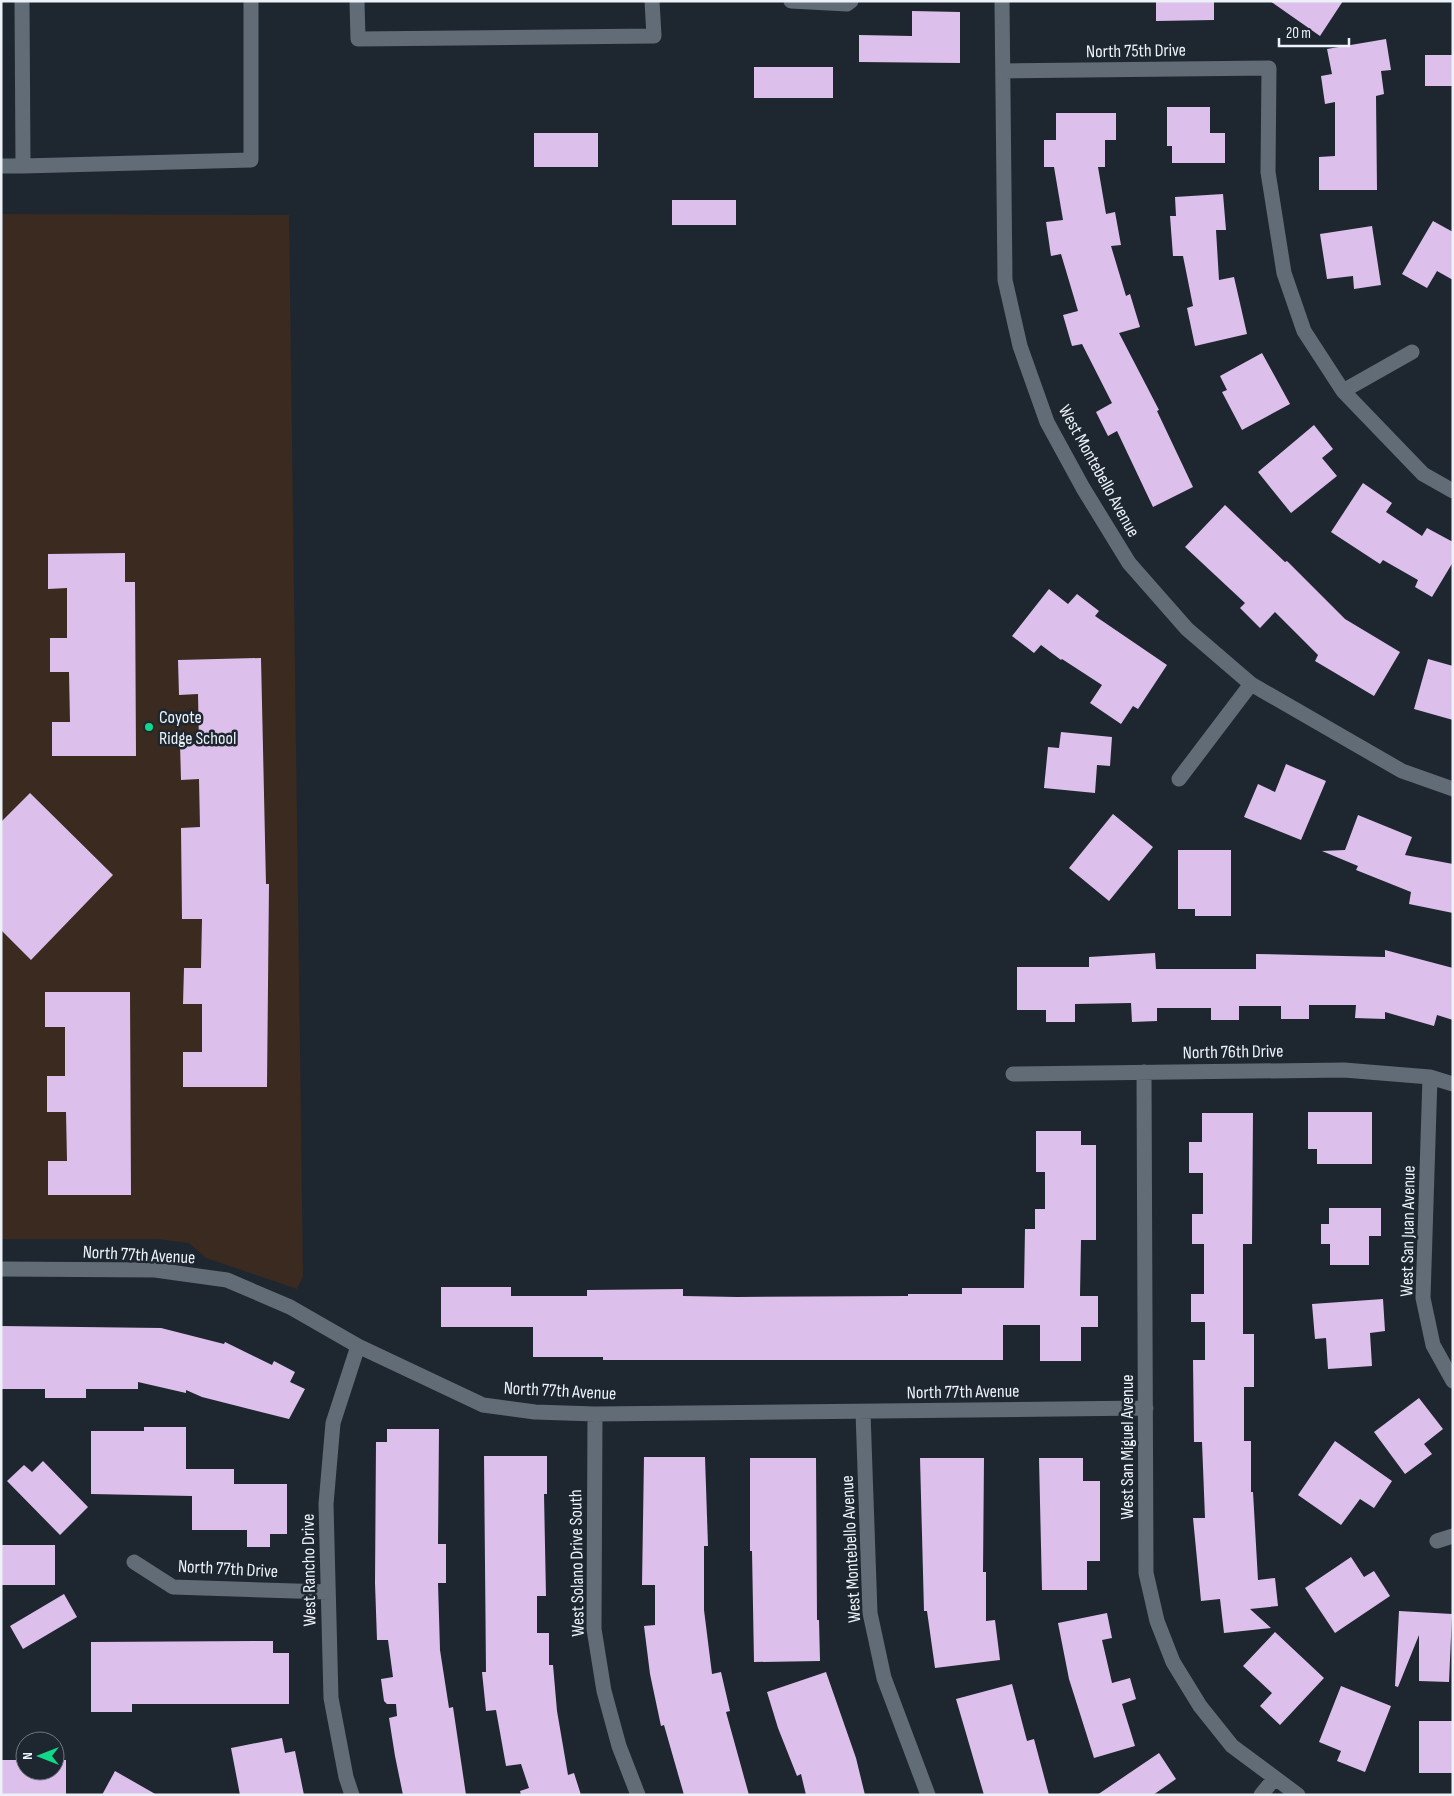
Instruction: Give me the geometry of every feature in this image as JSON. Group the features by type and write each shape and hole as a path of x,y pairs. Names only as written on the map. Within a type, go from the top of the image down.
{"street":[{"path":"22,1 23,166"},
{"path":"1,166 251,160 251,1"},
{"path":"357,1 358,39 654,36 652,1"},
{"path":"791,1 847,4 851,1"},
{"name":"West Montebello Avenue","path":"1002,1 1006,280 1020,346 1048,422 1083,488 1129,563 1187,629 1251,684 1402,771 1453,789"},
{"name":"North 75th Drive","path":"1003,72 1269,68 1268,172 1284,273 1304,331 1343,392"},
{"path":"1412,352 1343,392 1423,474 1453,490"},
{"path":"1179,779 1251,684"},
{"name":"North 76th Drive","path":"1013,1074 1344,1070 1430,1077 1453,1084"},
{"name":"West San Miguel Avenue","path":"1144,1072 1146,1573 1157,1621 1173,1662 1200,1706 1232,1746 1298,1795"},
{"name":"West San Juan Avenue","path":"1430,1077 1423,1298 1433,1345 1453,1381"},
{"name":"North 77th Avenue","path":"1,1270 154,1270 227,1280 290,1307 358,1346 482,1405 535,1412 595,1414 1146,1408"},
{"name":"West Rancho Drive","path":"352,1795 346,1777 331,1698 326,1504 333,1423 358,1346"},
{"name":"West Montebello Avenue","path":"863,1412 870,1613 884,1678 928,1795"},
{"name":"West Solano Drive South","path":"595,1414 594,1629 604,1691 616,1736 638,1795"},
{"path":"1437,1541 1453,1536"},
{"name":"North 77th Drive","path":"134,1562 173,1587 327,1592"},
{"path":"1261,1795 1274,1778"}],"shaded area":[{"name":"Coyote Ridge School","path":"1,214 289,215 303,1276 297,1289 206,1258 189,1243 157,1239 1,1239"}],"building":[{"path":"1156,1 1214,1 1214,20 1156,21"},
{"path":"1270,1 1343,1 1320,36"},
{"path":"912,11 960,12 960,63 859,62 859,35 912,36"},
{"path":"1386,39 1391,70 1381,71 1384,94 1376,96 1377,190 1319,190 1319,157 1335,156 1335,102 1325,104 1321,76 1332,74 1327,49"},
{"path":"1425,55 1453,55 1453,86 1425,86"},
{"path":"754,67 833,67 833,98 754,98"},
{"path":"1167,107 1210,107 1210,133 1225,133 1225,163 1172,163 1172,146 1167,146"},
{"path":"1056,113 1116,113 1116,140 1105,140 1105,167 1098,167 1106,214 1115,212 1121,245 1111,246 1126,296 1130,294 1140,327 1119,333 1159,410 1157,411 1193,487 1153,507 1117,431 1108,436 1096,412 1112,403 1082,344 1072,346 1063,315 1078,311 1061,254 1051,256 1046,222 1063,220 1054,167 1044,167 1044,140 1056,140"},
{"path":"534,133 598,133 598,167 534,167"},
{"path":"1223,194 1226,230 1216,230 1219,280 1234,277 1247,334 1195,346 1187,308 1193,306 1183,256 1173,256 1170,216 1176,216 1175,197"},
{"path":"672,200 736,200 736,225 672,225"},
{"path":"1433,221 1453,232 1453,280 1437,271 1427,288 1402,274"},
{"path":"1372,226 1381,285 1354,289 1353,276 1327,279 1320,234"},
{"path":"1262,353 1290,404 1242,430 1222,392 1227,390 1220,376"},
{"path":"1314,425 1333,449 1322,458 1337,476 1291,513 1258,472"},
{"path":"1363,483 1392,503 1386,512 1422,536 1427,528 1453,542 1453,562 1432,597 1415,587 1418,580 1383,560 1380,564 1331,532"},
{"path":"1225,505 1285,562 1287,561 1345,619 1400,652 1374,696 1315,661 1318,655 1275,612 1260,628 1240,608 1245,603 1185,547"},
{"path":"125,553 125,582 135,582 136,756 52,756 52,722 70,722 69,672 50,672 50,638 67,638 67,588 48,589 48,554"},
{"path":"1049,589 1068,604 1077,594 1099,611 1095,616 1167,665 1138,709 1133,706 1121,724 1090,703 1102,685 1061,660 1041,645 1034,653 1012,636"},
{"path":"261,658 266,884 269,884 267,1087 183,1087 183,1052 202,1052 202,1004 183,1004 184,968 201,968 202,919 182,919 181,828 200,827 199,779 181,780 180,744 199,744 198,694 179,695 178,660"},
{"path":"1428,659 1453,666 1453,720 1414,709"},
{"path":"1061,732 1112,737 1110,766 1097,765 1095,793 1044,788 1048,747 1059,748"},
{"path":"1286,764 1326,781 1301,840 1244,817 1258,784 1275,792"},
{"path":"30,793 113,875 31,960 1,930 1,822"},
{"path":"1113,814 1153,847 1109,901 1069,868"},
{"path":"1358,815 1412,837 1405,855 1453,864 1453,913 1409,904 1411,892 1356,870 1358,866 1322,851 1345,850"},
{"path":"1178,850 1231,850 1231,916 1195,916 1195,909 1178,909"},
{"path":"1385,950 1453,968 1453,1020 1437,1015 1434,1026 1385,1012 1385,1019 1355,1018 1356,1005 1309,1005 1309,1019 1281,1019 1281,1006 1239,1006 1239,1020 1211,1020 1211,1008 1157,1008 1157,1021 1132,1022 1131,1003 1075,1004 1075,1022 1046,1022 1046,1010 1017,1010 1017,967 1089,967 1089,957 1155,953 1156,969 1256,969 1256,954 1385,957"},
{"path":"45,992 130,992 131,1195 48,1195 48,1161 67,1161 66,1112 47,1112 47,1076 65,1076 65,1027 45,1027"},
{"path":"1308,1112 1372,1112 1372,1164 1317,1164 1317,1149 1308,1149"},
{"path":"1202,1113 1253,1113 1252,1244 1243,1244 1243,1334 1254,1334 1254,1387 1244,1387 1244,1441 1251,1441 1251,1492 1253,1492 1258,1580 1275,1578 1278,1606 1250,1609 1271,1628 1224,1633 1220,1599 1201,1601 1193,1518 1205,1518 1202,1442 1194,1442 1193,1360 1205,1360 1205,1322 1191,1322 1191,1294 1204,1294 1204,1244 1192,1244 1192,1214 1203,1214 1203,1173 1189,1173 1189,1142 1202,1142"},
{"path":"1036,1131 1081,1131 1081,1145 1096,1145 1096,1240 1081,1240 1080,1296 1098,1296 1098,1327 1081,1327 1081,1361 1040,1361 1040,1325 1003,1325 1003,1360 603,1360 603,1357 533,1357 533,1327 441,1327 441,1287 511,1287 511,1296 587,1296 587,1290 683,1289 683,1296 737,1297 908,1296 908,1294 962,1294 962,1288 1024,1288 1025,1229 1035,1229 1035,1209 1045,1209 1045,1172 1036,1172"},
{"path":"1329,1208 1381,1208 1381,1236 1369,1236 1369,1265 1330,1265 1330,1244 1321,1244 1321,1224 1329,1224"},
{"path":"1383,1299 1385,1331 1370,1333 1372,1366 1328,1369 1326,1338 1315,1339 1312,1304"},
{"path":"1,1326 161,1328 224,1344 225,1342 272,1365 274,1361 295,1372 290,1382 305,1389 289,1419 202,1397 186,1390 186,1393 138,1382 138,1389 86,1389 86,1398 45,1398 45,1389 1,1389"},
{"path":"1419,1398 1443,1429 1424,1444 1432,1454 1405,1474 1374,1432"},
{"path":"144,1427 186,1427 186,1469 234,1469 234,1484 287,1484 287,1534 270,1534 270,1547 247,1547 247,1530 192,1530 192,1496 91,1494 91,1431 144,1431"},
{"path":"387,1429 439,1429 438,1544 446,1544 446,1583 438,1583 440,1650 449,1708 453,1707 466,1795 403,1795 389,1718 397,1716 396,1704 387,1704 384,1701 381,1679 393,1677 388,1640 377,1640 375,1583 376,1442 387,1442"},
{"path":"1335,1441 1392,1481 1374,1508 1360,1499 1341,1525 1298,1495"},
{"path":"484,1456 547,1456 547,1494 544,1494 546,1596 537,1596 537,1633 549,1633 549,1665 553,1665 557,1711 568,1775 574,1773 581,1795 521,1795 520,1791 529,1788 521,1764 506,1766 496,1710 486,1711 482,1672 486,1672"},
{"path":"644,1457 705,1457 708,1546 704,1546 704,1610 712,1674 721,1672 730,1711 726,1712 749,1795 684,1795 664,1725 661,1726 650,1674 644,1626 655,1625 655,1585 642,1585"},
{"path":"750,1458 816,1458 817,1620 819,1620 820,1661 754,1662 752,1551 750,1551"},
{"path":"920,1458 984,1458 983,1572 986,1572 986,1621 995,1620 1000,1660 935,1668 927,1611 924,1611"},
{"path":"1039,1458 1083,1458 1083,1481 1100,1481 1100,1561 1087,1561 1087,1590 1042,1590"},
{"path":"43,1461 88,1507 60,1535 7,1481 24,1465 32,1472"},
{"path":"1,1545 55,1545 55,1585 1,1585"},
{"path":"1351,1557 1364,1577 1374,1571 1390,1596 1335,1633 1305,1588"},
{"path":"64,1594 77,1617 23,1649 10,1626"},
{"path":"1399,1611 1452,1614 1449,1682 1419,1681 1419,1635 1398,1687 1395,1686"},
{"path":"1107,1613 1112,1638 1102,1640 1112,1683 1130,1678 1136,1699 1122,1704 1135,1746 1094,1758 1069,1679 1058,1623"},
{"path":"1275,1632 1324,1678 1280,1725 1260,1706 1272,1693 1243,1666"},
{"path":"273,1641 273,1653 289,1653 289,1704 132,1704 132,1712 91,1712 91,1642"},
{"path":"826,1672 856,1758 865,1795 806,1795 801,1774 797,1776 778,1728 767,1692"},
{"path":"1012,1684 1027,1741 1034,1739 1049,1795 984,1795 956,1699"},
{"path":"1341,1686 1391,1706 1365,1772 1337,1761 1341,1751 1319,1742"},
{"path":"1419,1721 1453,1721 1453,1773 1419,1773"},
{"path":"282,1738 285,1753 295,1751 304,1795 240,1795 231,1748"},
{"path":"1159,1753 1176,1779 1153,1795 1097,1795"},
{"path":"1,1760 15,1760 15,1781 65,1781 66,1760 66,1795 1,1795"},
{"path":"115,1771 157,1795 102,1795"}],"place":[{"name":"Coyote Ridge School","path":"149,727"}]}
